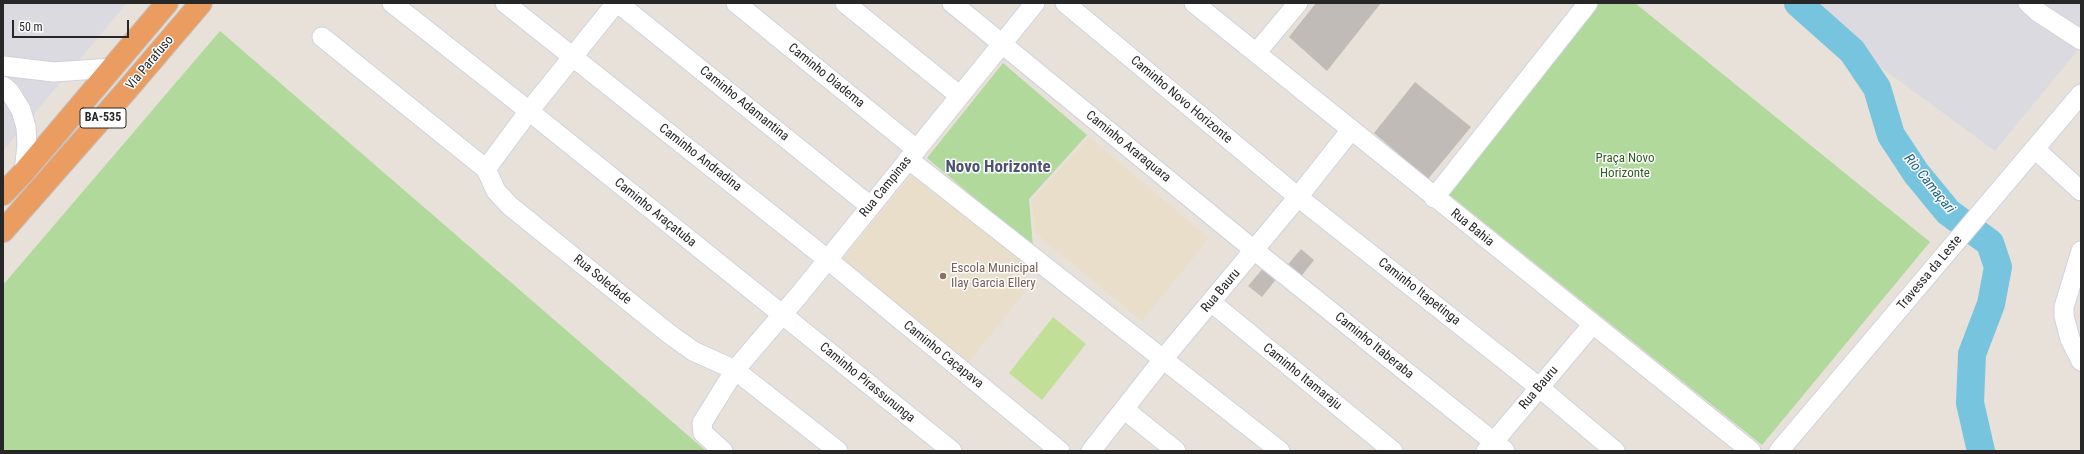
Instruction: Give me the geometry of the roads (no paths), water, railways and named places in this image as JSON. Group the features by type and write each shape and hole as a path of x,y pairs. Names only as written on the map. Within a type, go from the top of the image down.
{"highway":[{"name":"Via Parafuso","path":"3,194 24,172 167,3"},
{"name":"Via Parafuso","path":"3,231 126,92 201,3"}],"street":[{"name":"Caminho Araçatuba","path":"392,3 781,314"},
{"name":"Caminho Andradina","path":"505,3 827,259"},
{"path":"322,36 486,169 529,111 617,3"},
{"name":"Caminho Adamantina","path":"617,3 870,206"},
{"name":"Caminho Diadema","path":"736,3 912,154 1280,451"},
{"path":"845,3 960,96"},
{"name":"Caminho Araraquara","path":"952,3 1254,250"},
{"name":"Rua Campinas","path":"723,451 703,433 702,423 735,370 1035,3"},
{"name":"Caminho Novo Horizonte","path":"1065,3 1298,197"},
{"name":"Rua Bahia","path":"1194,3 1434,198 1751,451"},
{"path":"1256,53 1298,3"},
{"path":"1434,198 1588,3"},
{"path":"2028,3 2038,12 2081,40"},
{"path":"3,66 54,72 112,68"},
{"path":"3,86 10,92 20,110 26,127 27,145 24,172"},
{"name":"Travessa da Leste","path":"1779,451 2081,94"},
{"name":"Rua Bauru","path":"1091,451 1164,358 1298,197 1350,130"},
{"path":"2035,149 2081,192"},
{"name":"Rua Soledade","path":"486,169 491,182 502,198 552,240 693,351 735,370 838,451"},
{"name":"Caminho Itapetinga","path":"1298,197 1540,388 1615,451"},
{"name":"Caminho Itaberaba","path":"1254,250 1495,448"},
{"path":"2081,251 2064,307 2064,316 2070,339 2081,361"},
{"name":"Caminho Caçapava","path":"827,259 1060,451"},
{"name":"Caminho Itamaraju","path":"1211,302 1393,451"},
{"name":"Caminho Pirassununga","path":"781,314 952,451"},
{"name":"Rua Bauru","path":"1495,448 1540,388 1592,325"},
{"path":"1124,409 1176,451"}],"waterway":[{"name":"Rio Camaçari","path":"1798,3 1852,51 1877,88 1891,135 1916,173 1948,212 1990,243 1998,267 1991,304 1972,354 1970,403 1981,451"}],"place":[{"name":"Escola Municipal Ilay Garcia Ellery","path":"943,276"}],"district":[{"name":"Novo Horizonte","path":"998,168"}],"park label":[{"name":"Praça Novo Horizonte","path":"1625,166"}]}
